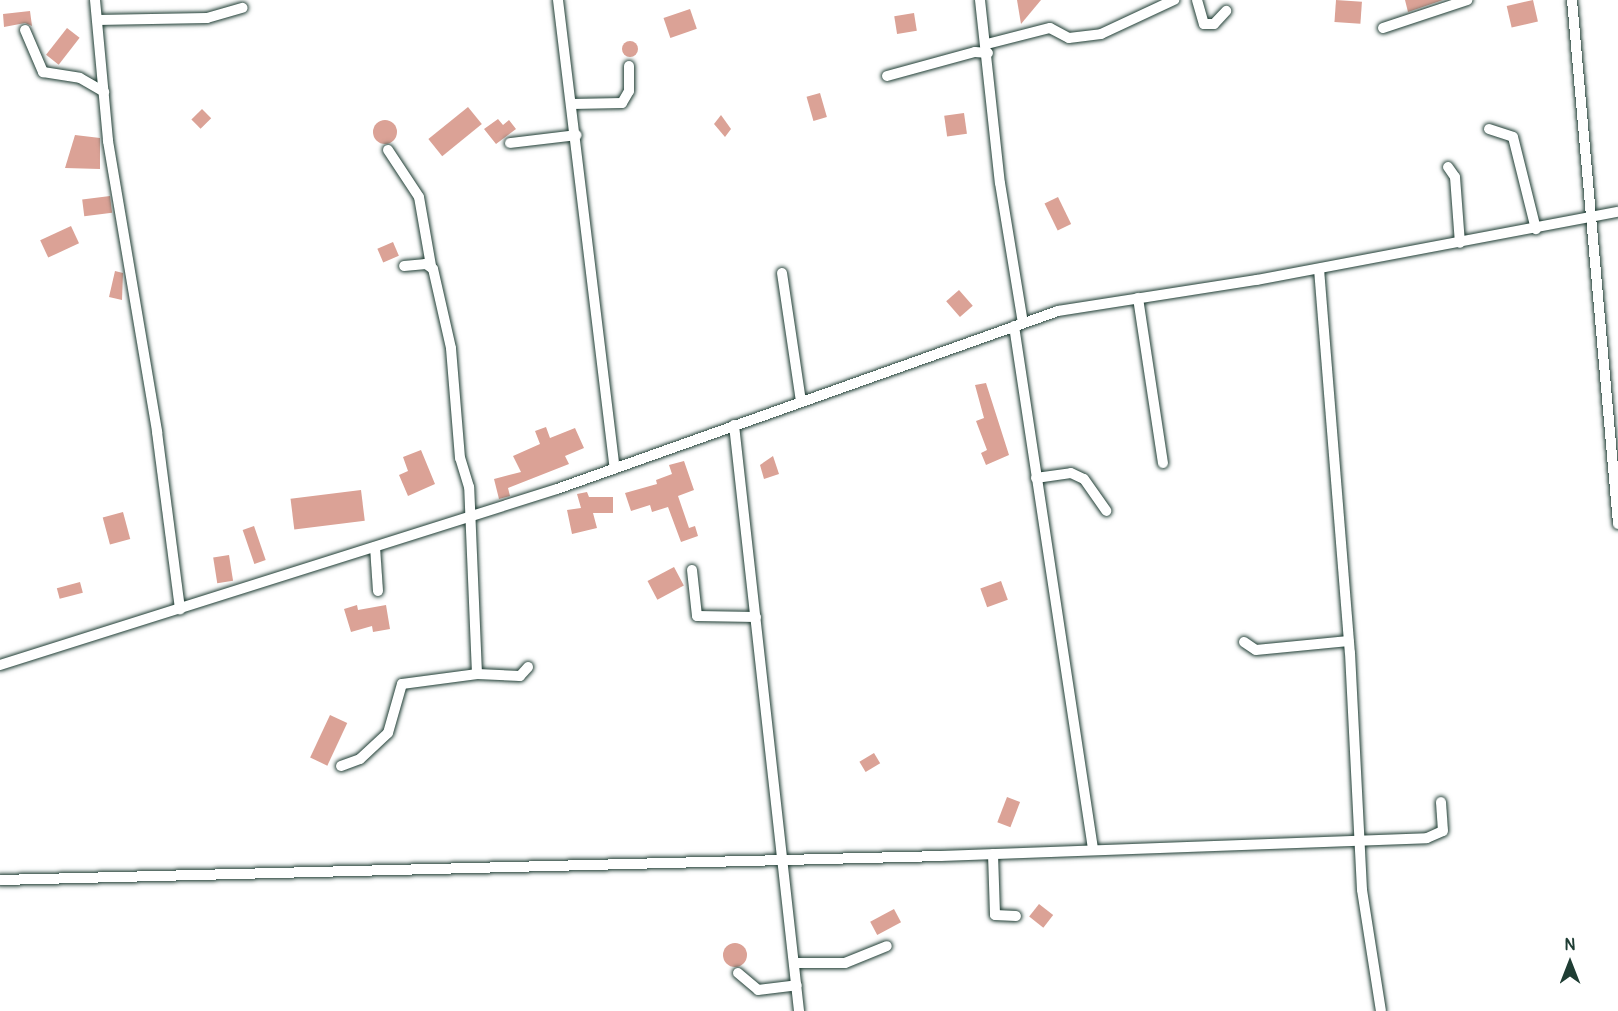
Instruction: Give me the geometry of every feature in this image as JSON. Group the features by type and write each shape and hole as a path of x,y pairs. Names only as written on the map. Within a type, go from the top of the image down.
{"street":[{"path":"95,0 104,92 180,610"},
{"path":"558,0 577,135 615,468"},
{"path":"980,0 1036,478 1093,849"},
{"path":"887,76 987,49 1050,28 1069,38 1101,34 1174,0"},
{"path":"1197,0 1204,24 1214,24 1226,11"},
{"path":"1383,28 1467,0"},
{"path":"1572,0 1593,218 1618,524"},
{"path":"97,20 207,18 243,8"},
{"path":"25,30 43,72 80,78 104,92"},
{"path":"572,104 622,103 629,91 629,66"},
{"path":"1489,129 1513,137 1536,229"},
{"path":"510,143 577,135"},
{"path":"387,150 419,197 431,266 451,348 468,517 477,674"},
{"path":"1448,167 1455,177 1460,243"},
{"path":"0,665 180,610 615,468 1058,311 1319,269 1618,212"},
{"path":"404,266 431,266"},
{"path":"1319,269 1349,641 1362,890 1381,1011"},
{"path":"782,273 801,402"},
{"path":"1138,298 1163,463"},
{"path":"734,425 799,1011"},
{"path":"1036,478 1071,473 1084,479 1106,511"},
{"path":"375,547 378,591"},
{"path":"692,570 697,616 756,617"},
{"path":"1244,642 1256,650 1349,641"},
{"path":"341,766 360,759 388,733 402,684 477,674 520,676 528,667"},
{"path":"0,880 993,854 1438,837 1443,831 1441,802"},
{"path":"993,854 995,915 1016,916"},
{"path":"795,963 845,963 886,946"},
{"path":"738,973 758,990 797,985"}],"building":[{"path":"1017,0 1041,0 1021,24"},
{"path":"1336,0 1362,2 1360,24 1334,22"},
{"path":"1405,0 1443,0 1408,12"},
{"path":"1533,0 1538,21 1512,28 1507,6"},
{"path":"690,9 697,29 670,38 664,18"},
{"path":"30,11 32,26 25,23 4,27 3,14"},
{"path":"914,13 917,31 897,34 894,16"},
{"path":"67,28 80,38 59,65 46,55"},
{"path":"627,41 633,41 638,49 636,55 627,57 622,52 622,46"},
{"path":"820,93 827,117 813,121 807,97"},
{"path":"468,107 482,124 442,156 428,139"},
{"path":"202,109 211,118 201,129 191,120"},
{"path":"964,113 967,134 947,137 944,116"},
{"path":"721,115 731,129 725,137 714,124"},
{"path":"498,119 503,125 509,120 516,129 496,144 484,129"},
{"path":"385,120 394,123 397,132 394,141 385,144 376,141 373,132 376,123"},
{"path":"75,135 100,138 100,169 65,168"},
{"path":"110,196 112,213 84,216 82,199"},
{"path":"1058,197 1071,224 1058,231 1045,204"},
{"path":"71,226 79,243 48,258 40,240"},
{"path":"393,242 399,256 383,262 377,249"},
{"path":"115,271 123,273 122,300 109,297"},
{"path":"959,290 973,306 960,317 946,301"},
{"path":"986,383 1009,455 986,465 981,453 987,450 976,421 984,418 975,385"},
{"path":"546,427 550,438 575,428 584,448 565,456 569,464 508,488 510,496 499,499 494,479 521,472 513,456 540,444 535,431"},
{"path":"421,450 435,484 408,496 399,475 408,471 403,457"},
{"path":"773,456 779,474 764,479 760,465"},
{"path":"684,461 694,490 678,496 689,528 695,526 698,536 681,542 668,507 652,512 650,505 631,511 625,493 657,484 656,480 672,474 669,465"},
{"path":"361,490 365,521 294,529 291,499"},
{"path":"587,492 589,497 613,497 613,513 593,513 597,528 572,534 567,510 581,508 577,494"},
{"path":"123,512 130,539 110,544 103,517"},
{"path":"254,526 266,560 254,564 243,530"},
{"path":"229,555 233,581 217,583 213,558"},
{"path":"674,567 684,586 657,600 648,581"},
{"path":"1001,581 1008,600 987,607 980,589"},
{"path":"80,582 83,593 60,599 57,588"},
{"path":"357,605 358,610 386,605 390,629 373,632 372,626 351,632 344,609"},
{"path":"330,715 347,723 327,766 310,758"},
{"path":"874,753 880,763 866,772 859,762"},
{"path":"1007,797 1020,802 1010,827 997,822"},
{"path":"1039,904 1053,915 1043,928 1029,917"},
{"path":"894,909 901,922 877,935 870,922"},
{"path":"735,943 740,944 746,950 746,960 740,966 735,967 730,966 724,960 723,955 724,950 730,944"}]}
